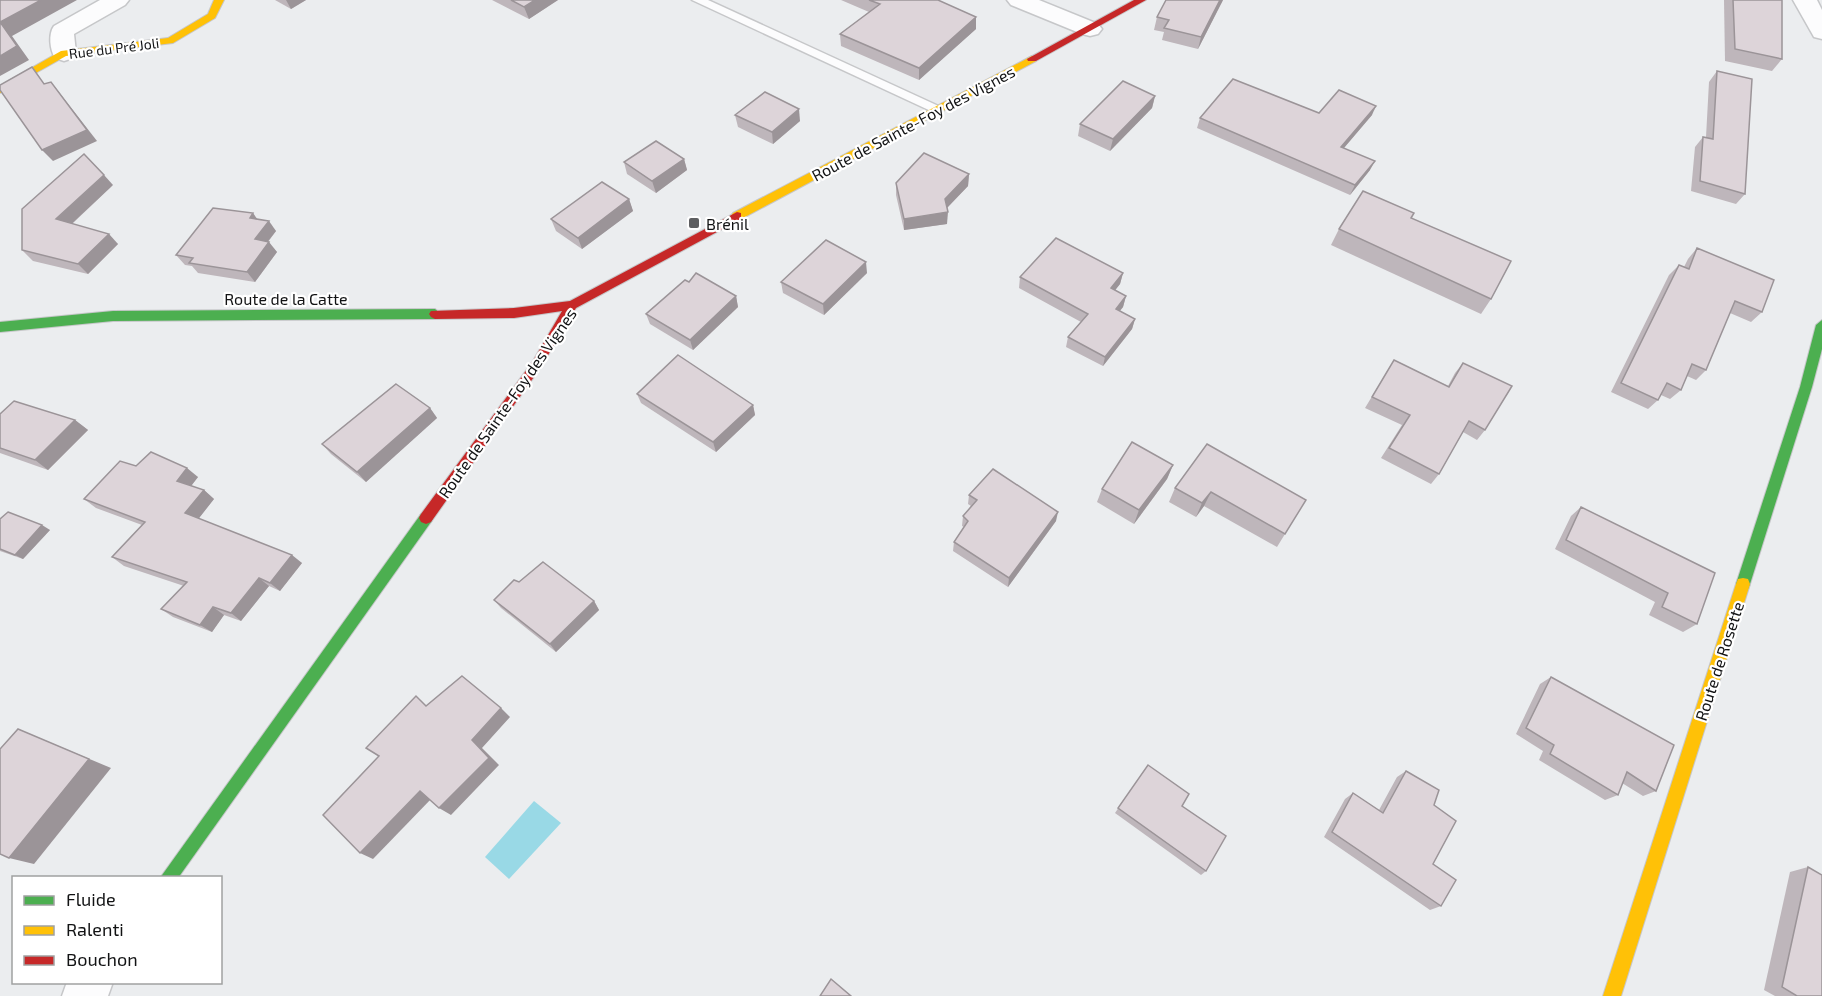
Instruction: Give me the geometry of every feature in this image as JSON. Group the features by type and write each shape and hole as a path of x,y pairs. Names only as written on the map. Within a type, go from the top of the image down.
{"street":[{"path":"64,53 62,31 117,0"},
{"name":"Rue du Pré Joli","path":"0,90 64,53 170,41 212,16 217,0"},
{"path":"1020,0 1090,29"},
{"name":"Route de Sainte-Foy des Vignes","path":"169,876 537,364 572,305 1141,0"},
{"path":"1805,0 1822,32"},
{"name":"Route de la Catte","path":"0,327 112,316 514,313 572,305"},
{"name":"Route de Rosette","path":"1612,996 1806,387 1822,325"}],"lane":[{"path":"699,0 938,109"}],"water":[{"path":"534,801 561,823 509,879 485,857"}],"building":[{"path":"0,0 41,0 0,22"},
{"path":"511,0 535,0 524,7"},
{"path":"869,0 938,0 976,17 919,68 840,34 880,4"},
{"path":"1166,0 1220,0 1201,37 1164,28 1169,20 1157,17"},
{"path":"1733,0 1782,0 1782,59 1735,49"},
{"path":"0,22 17,46 0,56"},
{"path":"32,67 44,84 51,82 87,130 42,150 0,90 0,85"},
{"path":"1717,71 1752,79 1745,194 1700,181 1703,137 1713,139"},
{"path":"1233,79 1319,113 1339,90 1376,106 1341,147 1375,161 1355,185 1200,118"},
{"path":"1123,81 1155,96 1113,139 1080,124"},
{"path":"765,92 799,109 772,132 735,115"},
{"path":"656,141 684,159 652,181 624,162"},
{"path":"924,153 969,174 945,199 948,212 904,219 896,183"},
{"path":"84,154 104,175 56,219 109,234 78,264 22,250 22,209"},
{"path":"602,182 629,199 578,238 551,219"},
{"path":"1363,191 1414,213 1411,218 1511,261 1491,299 1339,229"},
{"path":"213,208 253,213 250,218 269,221 255,239 269,242 247,272 189,263 193,258 176,255"},
{"path":"1056,238 1123,273 1111,288 1126,296 1116,309 1135,319 1105,357 1068,337 1088,314 1020,277"},
{"path":"826,240 866,262 823,304 781,282"},
{"path":"1697,248 1774,280 1762,312 1735,301 1706,370 1692,364 1681,390 1667,383 1658,400 1621,383 1679,265 1689,269"},
{"path":"696,273 736,296 690,340 646,314 685,280 689,282"},
{"path":"678,355 753,405 713,442 637,394"},
{"path":"1394,360 1449,387 1463,363 1512,386 1485,430 1469,421 1439,474 1389,448 1410,415 1372,397"},
{"path":"396,384 430,408 357,472 322,444"},
{"path":"14,401 75,420 35,460 0,448 0,414"},
{"path":"1132,442 1173,465 1139,510 1102,489"},
{"path":"1207,444 1306,500 1285,534 1211,492 1202,503 1175,488"},
{"path":"151,452 187,468 177,481 204,490 185,513 292,555 270,583 259,578 231,613 213,607 200,625 161,609 187,582 112,557 145,522 84,499 120,461 136,466"},
{"path":"993,469 1058,512 1009,578 954,542 968,521 963,516 977,500 969,495"},
{"path":"1581,507 1715,573 1697,624 1662,607 1668,593 1566,540"},
{"path":"8,512 42,525 15,555 0,549 0,519"},
{"path":"543,562 594,601 550,644 494,600 514,580 519,582"},
{"path":"462,676 501,708 472,740 489,758 439,808 420,791 360,853 323,815 379,756 366,748 416,696 426,706"},
{"path":"1551,677 1674,745 1656,791 1627,772 1618,795 1550,754 1554,745 1526,728"},
{"path":"18,729 89,759 9,858 0,854 0,749"},
{"path":"1148,765 1189,794 1182,806 1226,836 1206,871 1118,808"},
{"path":"1406,771 1439,790 1434,805 1456,821 1433,864 1456,880 1441,906 1332,832 1353,793 1383,813"},
{"path":"1808,867 1822,875 1822,996 1797,996 1782,987"},
{"path":"831,979 851,996 820,996"}],"traffic: fast":[{"path":"0,327 113,316 435,314"},
{"path":"1743,584 1806,387 1822,325"},
{"path":"169,876 426,518"}],"traffic: slow":[{"path":"0,90 64,53 170,41 212,16 219,0"},
{"path":"737,216 1032,59"},
{"path":"1612,996 1743,584"}],"traffic: jam":[{"path":"1032,59 1141,0"},
{"path":"426,518 537,364 572,305 737,216"},
{"path":"435,314 514,313 572,305"}],"place":[{"name":"Brénil","path":"694,223"}]}
